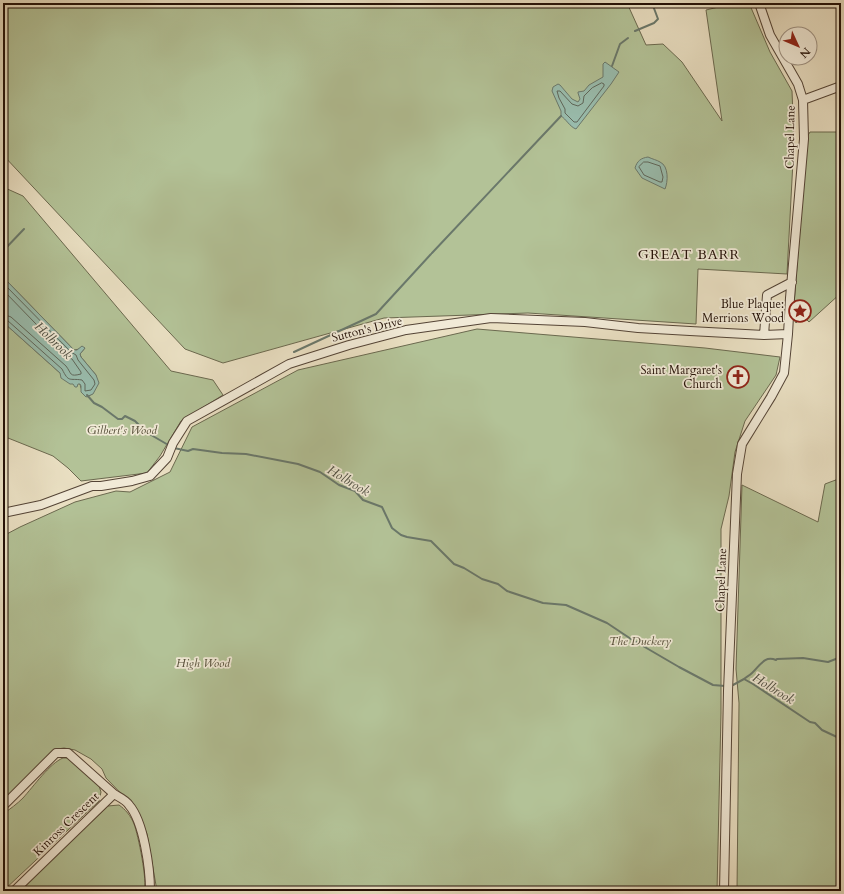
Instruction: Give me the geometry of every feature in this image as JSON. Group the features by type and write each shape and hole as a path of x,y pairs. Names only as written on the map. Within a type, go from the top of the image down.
{"street":[{"name":"Chapel Lane","path":"724,891 728,691 737,474 742,444 784,373 804,139 803,100 798,84 770,35 759,3"},
{"path":"803,100 841,86"},
{"path":"800,91 820,93"},
{"path":"764,335 767,296 792,282"},
{"name":"Sutton's Drive","path":"3,513 41,504 92,486 132,481 150,476 166,458 187,422 289,364 349,345 406,330 491,318 585,322 638,328 764,335 788,334"},
{"name":"Kinross Crescent","path":"3,806 56,753 68,753 114,794 14,891"},
{"path":"114,794 129,804 139,822 147,858 150,891"}],"green space":[{"path":"3,3 627,3 646,45 663,44 682,62 722,121 706,10 735,3 749,3 770,52 792,91 794,142 787,274 698,269 696,324 528,313 384,318 223,363 185,349 3,155"},
{"path":"810,132 841,132 841,293 809,322 803,316 796,323 793,318 807,137"},
{"name":"Gilbert's Wood","path":"3,187 23,196 171,371 213,380 223,395 181,421 160,456 147,473 81,481 53,456 3,436 3,322 60,373 80,384 87,397 92,394 96,375 81,357 80,354 85,348 74,350 3,277"},
{"path":"477,329 705,348 780,357 776,375 745,421 735,452 729,496 721,529 721,713 717,891 157,891 147,834 137,810 106,778 102,769 91,759 75,750 64,748 57,749 3,802 3,536 75,502 116,491 130,492 170,472 192,427 298,370"},
{"path":"841,478 841,891 737,891 739,703 736,669 742,485 818,522 825,484"},
{"path":"63,758 69,758 99,786 101,792 99,801 3,891 3,814 23,798 53,765"},
{"path":"119,805 130,816 136,829 144,869 144,891 18,891 108,806"}],"water":[{"path":"605,62 619,72 576,129 561,116 561,111 552,91 553,87 558,84 560,85 572,99 578,102 580,99 578,92 584,91 589,85 603,77 603,64"},
{"path":"648,157 660,162 665,167 667,182 665,189 642,178 635,168 640,160"},
{"path":"3,277 74,350 77,350 82,346 85,348 80,354 81,357 96,375 99,383 93,394 86,397 81,392 80,384 75,387 73,384 70,384 61,378 60,373 3,322"}],"waterway":[{"path":"635,31 654,23 658,19 652,3"},
{"path":"612,66 620,44 628,38"},
{"path":"432,253 561,116"},
{"path":"3,251 24,229"},
{"path":"294,352 376,314 431,254"},
{"name":"Holbrook","path":"87,395 94,403 118,419 122,419 125,416 135,421 146,432 170,446"},
{"name":"Holbrook","path":"174,448 188,451 193,449 222,453 246,454 298,464 320,472 339,485 355,491 363,500 382,507 392,528 401,535 431,541 454,564 482,579 498,584 507,591 543,603 566,605 607,623 679,667 713,685 725,686"},
{"path":"744,679 762,662 768,659 776,660 803,658 828,662 841,657"},
{"name":"Holbrook","path":"730,686 744,679 810,722 815,723 822,730 839,738 841,742"}],"place":[{"name":"Blue Plaque: Merrions Wood","path":"800,311"},
{"name":"Saint Margaret's Church","path":"738,377"}],"district":[{"name":"GREAT BARR","path":"689,254"}],"park label":[{"name":"The Duckery","path":"640,641"},
{"name":"High Wood","path":"203,663"}]}
